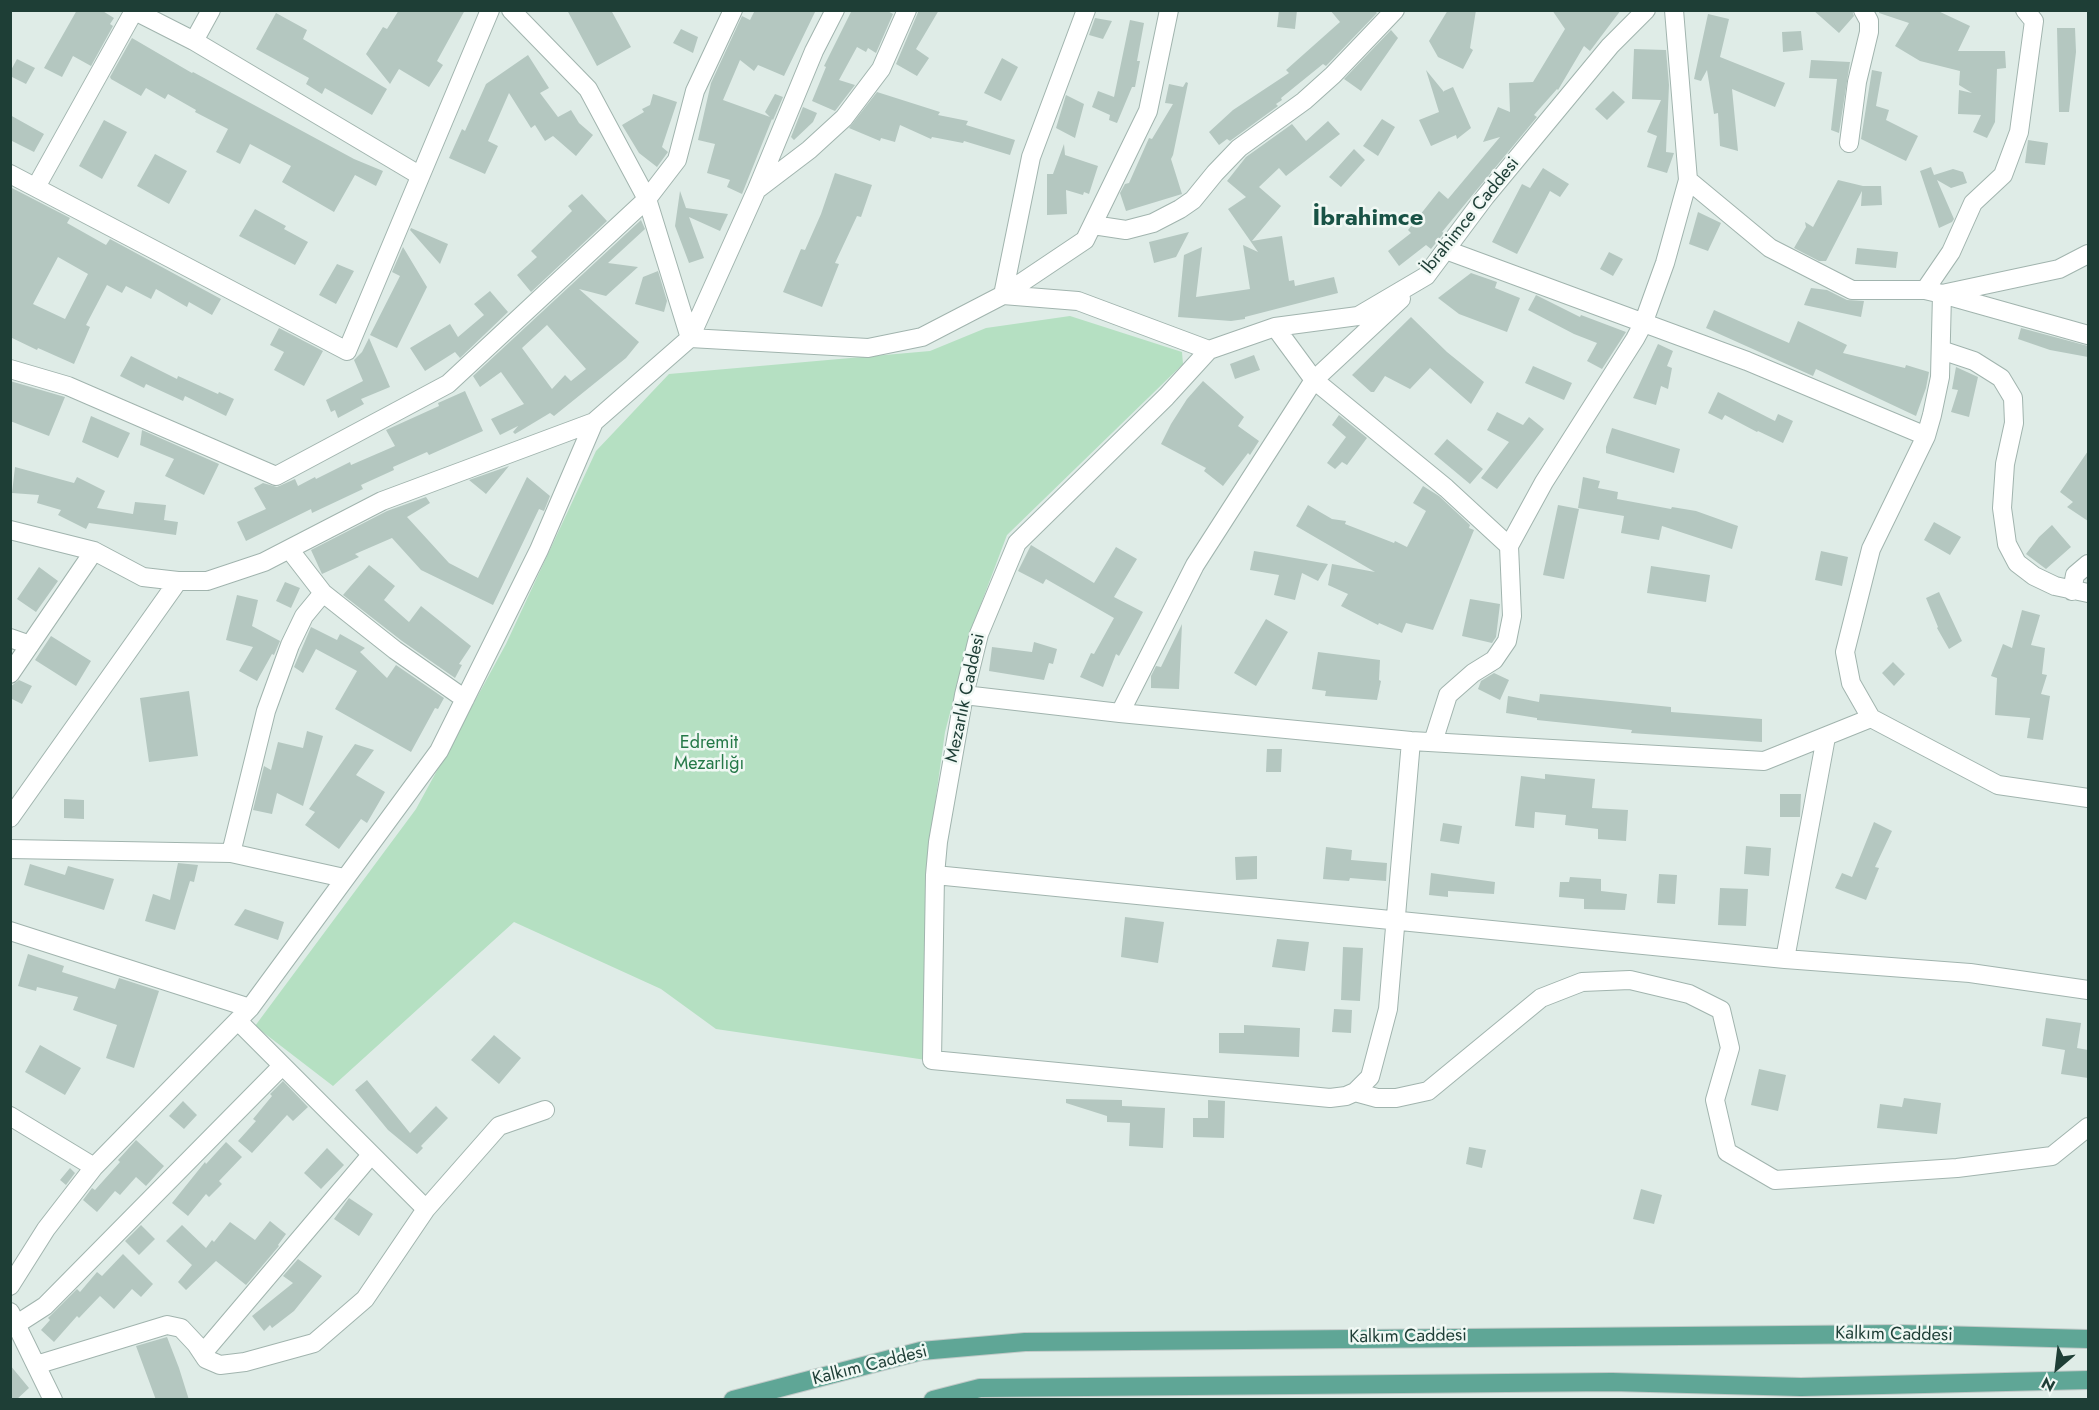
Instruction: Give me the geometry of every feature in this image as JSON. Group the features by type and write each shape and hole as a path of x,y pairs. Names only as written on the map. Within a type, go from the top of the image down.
{"main road":[{"name":"Kalkım Caddesi","path":"733,1400 921,1351 1025,1342 1900,1334 2088,1339"},
{"path":"933,1400 980,1388 1612,1382 1801,1388 2088,1380"}],"street":[{"path":"194,41 211,10"},
{"path":"11,177 36,187 347,351 490,10"},
{"path":"510,10 588,89 647,199 690,338"},
{"path":"10,369 68,386 276,476 448,384 647,199 677,159 695,91 733,10"},
{"path":"10,530 94,551 143,577 178,581 207,581 264,562 382,501 594,422 690,338 758,189 814,51 835,10"},
{"path":"758,189 809,150 844,118 881,69 907,10"},
{"path":"1003,295 1031,157 1086,10"},
{"path":"690,338 868,348 922,337 1003,295 1085,240 1148,111 1169,10"},
{"path":"1093,225 1126,230 1153,223 1193,200 1215,172 1239,148 1304,101 1333,75 1395,10"},
{"name":"İbrahimce Caddesi","path":"1209,350 1275,327 1358,316 1426,276 1485,197 1610,46 1646,10"},
{"path":"1433,742 1448,695 1473,673 1494,660 1507,641 1512,616 1509,546 1544,482 1643,324 1665,263 1688,180 1674,10"},
{"path":"1849,143 1857,82 1870,27 1863,10"},
{"path":"2025,10 2034,21 2019,132 2003,176 1974,203 1933,292 1941,350 1940,377 1932,415 1926,436 1871,549 1845,652 1851,683 1871,718 1998,785 2088,798"},
{"path":"36,187 134,11 194,41 419,175"},
{"path":"1688,180 1770,248 1852,290 1933,292 2059,269 2088,254"},
{"path":"1446,250 1747,361 1926,436"},
{"path":"1120,713 1195,565 1314,380 1426,276"},
{"path":"1933,292 2088,335"},
{"path":"1003,295 1078,301 1209,350"},
{"path":"1275,327 1314,380 1446,488 1509,546"},
{"name":"Mezarlık Caddesi","path":"1209,350 1166,397 1017,543 979,634 964,695 938,842 935,874 932,1060 1330,1098 1355,1092"},
{"path":"1941,350 1974,362 2001,378 2013,398 2014,423 2005,464 2002,508 2007,544 2017,562 2034,576 2080,592"},
{"path":"10,1286 46,1228 94,1167 244,1015 439,751 539,550 594,422"},
{"path":"289,549 323,592 395,650 465,699"},
{"path":"10,674 94,551"},
{"path":"2080,592 2075,575 2088,564"},
{"path":"10,818 178,581"},
{"path":"231,853 266,711 290,645 304,616 323,592"},
{"path":"10,638 30,645"},
{"path":"964,695 1120,713 1411,741 1764,761 1871,718"},
{"path":"1785,959 1826,737"},
{"path":"1411,741 1388,1009 1370,1077 1355,1092 1377,1098 1396,1098 1428,1091 1541,998 1582,982 1630,980 1689,994 1721,1010 1730,1048 1715,1100 1727,1152 1775,1180 1957,1168 2052,1156 2088,1127"},
{"path":"10,849 231,853 344,878"},
{"path":"935,874 1785,959 1970,973 2088,990"},
{"path":"10,931 244,1015 282,1066 426,1209"},
{"path":"53,1400 14,1318 45,1306 282,1066"},
{"path":"36,1365 167,1325 181,1328 206,1359 220,1365 245,1362 314,1343 365,1299 426,1209 499,1126 545,1110"},
{"path":"10,1116 94,1167"},
{"path":"203,1353 371,1155"}],"green space":[{"name":"Edremit Mezarlığı","path":"1070,316 1182,352 1183,364 1007,535 973,625 945,732 926,869 926,1060 716,1029 661,989 514,922 333,1086 255,1026 416,809 506,644 596,451 669,374 930,351 986,328"}],"building":[{"path":"77,10 101,10 114,18 110,24 113,26 91,66 73,56 62,77 44,68"},
{"path":"399,10 465,10 437,61 443,65 429,87 399,69 390,84 366,54 383,27 387,29"},
{"path":"567,10 611,10 631,47 597,66"},
{"path":"755,10 816,10 784,76 758,65 754,71 740,60 723,100 770,117 765,112 775,94 783,97 742,194 727,187 730,180 707,173 715,144 698,140 711,83 742,16 750,20"},
{"path":"852,10 886,10 893,14 876,53 868,48 866,52 857,47 839,80 855,85 835,111 812,101 826,67 824,66"},
{"path":"919,10 939,10 916,49 929,58 917,76 896,64"},
{"path":"1279,10 1297,10 1295,29 1277,27"},
{"path":"1330,10 1374,10 1377,13 1326,66 1323,64 1281,98 1282,100 1276,104 1278,106 1230,141 1227,139 1219,145 1209,132 1233,110 1289,73 1286,70 1340,22"},
{"path":"1448,10 1476,10 1470,48 1473,50 1463,69 1438,57 1429,41"},
{"path":"1552,10 1621,10 1590,51 1584,46 1558,90 1534,115 1537,117 1442,232 1444,233 1431,249 1426,245 1399,266 1388,251 1411,233 1408,230 1439,191 1448,199 1500,137 1483,142 1498,107 1510,112 1509,83 1533,82 1565,29"},
{"path":"1813,10 1852,10 1854,16 1839,33"},
{"path":"1880,10 1936,10 1970,26 1958,51 2005,51 2006,68 1997,69 1995,122 1987,138 1973,132 1981,115 1958,114 1959,90 1972,93 1959,85 1960,71 1920,61 1895,46 1909,23 1879,13"},
{"path":"276,13 307,30 303,39 387,89 372,115 325,88 322,94 306,84 309,78 256,49"},
{"path":"1708,14 1729,19 1720,57 1785,83 1775,107 1732,89 1738,151 1720,146 1718,113 1714,114 1707,70 1701,81 1694,79"},
{"path":"1095,18 1112,21 1103,39 1089,35"},
{"path":"1130,20 1144,23 1137,61 1140,61 1135,87 1132,87 1117,123 1109,120 1110,115 1092,107 1098,91 1114,97"},
{"path":"2057,28 2075,28 2076,52 2069,112 2059,112"},
{"path":"681,29 698,37 693,53 673,43"},
{"path":"1391,30 1398,38 1361,91 1344,79"},
{"path":"1801,31 1803,50 1783,52 1782,32"},
{"path":"132,38 192,73 354,159 383,171 376,186 355,175 334,212 282,182 291,166 250,144 240,164 216,152 228,129 195,112 196,110 168,94 165,99 146,88 141,96 111,79 110,77"},
{"path":"1634,49 1666,50 1669,85 1666,152 1674,153 1667,173 1647,167 1657,136 1647,132 1661,100 1632,99"},
{"path":"528,55 549,88 540,93 558,117 571,110 579,123 593,135 576,156 553,136 545,141 535,125 531,128 509,93 488,141 498,146 485,174 449,158 462,129 465,131 486,84"},
{"path":"1002,58 1018,67 1001,101 984,93"},
{"path":"17,59 35,68 26,84 10,76"},
{"path":"1811,60 1850,62 1839,133 1831,130 1837,79 1809,78"},
{"path":"1426,70 1444,92 1453,87 1471,128 1457,139 1456,135 1431,146 1419,120 1439,112"},
{"path":"1872,70 1882,72 1876,106 1889,110 1886,120 1918,136 1906,161 1861,139"},
{"path":"1186,82 1188,83 1171,159 1182,194 1126,211 1120,193 1125,184 1129,183 1149,138 1152,139 1173,104 1165,103 1169,84 1183,87"},
{"path":"1613,91 1625,102 1607,120 1595,109"},
{"path":"877,92 940,112 938,115 968,121 966,125 1015,140 1010,155 964,141 963,143 932,137 931,139 900,125 895,142 881,138 880,141 849,128"},
{"path":"653,94 677,102 662,147 668,152 657,167 639,153 622,125 644,112 642,109 650,105"},
{"path":"1066,95 1084,104 1075,138 1056,128"},
{"path":"803,107 817,113 813,122 794,140 791,137"},
{"path":"10,115 44,134 34,152 10,140"},
{"path":"1382,119 1395,127 1378,156 1363,146"},
{"path":"104,120 127,132 102,179 79,166"},
{"path":"1328,121 1340,134 1286,176 1279,168 1259,187 1281,206 1252,241 1282,236 1289,281 1294,280 1295,286 1334,277 1338,293 1245,317 1245,319 1231,321 1178,317 1184,255 1202,247 1196,297 1250,289 1243,245 1258,252 1228,209 1246,197 1227,181 1246,157 1292,124 1306,141"},
{"path":"2028,140 2048,143 2045,165 2025,163"},
{"path":"1064,144 1065,155 1098,166 1089,194 1084,192 1083,195 1066,190 1067,214 1047,215 1047,174 1053,174"},
{"path":"1354,149 1365,160 1341,187 1329,177"},
{"path":"155,154 187,171 169,204 137,186"},
{"path":"1931,167 1934,175 1953,169 1963,172 1967,183 1951,188 1937,180 1954,219 1939,228 1920,171"},
{"path":"1543,168 1569,184 1560,197 1550,191 1517,254 1492,242 1522,184 1530,188"},
{"path":"835,173 872,185 861,217 857,216 835,263 839,264 822,307 783,292 801,249 805,250 821,214"},
{"path":"1838,180 1863,186 1881,186 1882,205 1861,206 1862,191 1826,261 1819,261 1794,248 1806,227 1805,222 1813,227"},
{"path":"10,187 70,218 67,223 106,245 110,239 221,299 212,315 189,302 187,307 156,289 151,299 126,286 122,293 107,285 86,325 90,327 74,364 10,337","holes":["58,257 88,274 65,319 33,304"]},
{"path":"680,191 686,208 728,214 720,231 689,217 704,258 689,263 675,226"},
{"path":"582,194 607,221 531,292 517,275 537,257 531,251 572,211 568,206"},
{"path":"255,209 286,226 284,229 308,242 295,265 239,236"},
{"path":"1698,212 1721,223 1708,251 1689,244"},
{"path":"641,220 645,229 608,263 638,267 606,296 579,289 639,342 626,358 554,416 550,413 515,434 513,432 518,426 500,435 491,419 524,404 501,372 480,387 473,376","holes":["547,325 586,369 571,381 565,375 552,389 522,348"]},
{"path":"411,228 448,244 440,264 410,230"},
{"path":"1189,232 1176,257 1154,263 1149,242"},
{"path":"403,247 427,287 397,348 370,335 400,276 392,272"},
{"path":"1857,248 1898,252 1896,268 1855,264"},
{"path":"1609,252 1623,259 1613,276 1600,269"},
{"path":"337,264 354,271 336,304 319,295"},
{"path":"658,271 667,301 664,312 635,304 643,277"},
{"path":"1471,273 1497,282 1495,288 1520,298 1507,332 1459,314 1438,298"},
{"path":"1811,288 1827,290 1847,300 1864,301 1861,317 1804,305"},
{"path":"490,291 508,312 460,358 455,352 425,371 410,348 450,324 458,337 484,315 474,304"},
{"path":"1536,295 1580,317 1581,315 1626,332 1602,369 1587,361 1597,343 1574,334 1528,310"},
{"path":"1714,310 1789,343 1798,321 1847,345 1843,353 1905,368 1906,365 1929,372 1916,416 1816,369 1813,376 1706,328"},
{"path":"1411,317 1447,352 1484,382 1471,404 1430,368 1410,389 1385,376 1374,392 1371,392 1352,375"},
{"path":"279,328 323,351 304,386 274,370 284,352 270,345"},
{"path":"2021,328 2088,346 2088,357 2050,350 2018,339"},
{"path":"369,338 390,387 361,399 364,404 338,418 335,410 331,412 326,400 363,381 354,360 362,352"},
{"path":"1658,344 1673,351 1667,366 1672,368 1668,389 1661,386 1656,405 1633,398"},
{"path":"1254,355 1260,370 1235,379 1230,364"},
{"path":"131,356 177,379 178,376 234,399 226,416 185,396 183,401 146,384 144,388 120,376"},
{"path":"1533,366 1572,383 1564,400 1525,383"},
{"path":"1956,367 1978,377 1969,417 1951,412 1958,390 1952,389"},
{"path":"10,381 65,397 49,436 10,421"},
{"path":"1203,381 1244,417 1238,426 1259,441 1223,486 1204,471 1206,468 1161,444 1187,399"},
{"path":"465,391 483,431 429,455 427,452 393,467 394,470 361,485 363,489 312,513 311,509 246,541 237,522 266,509 254,488 263,483 277,487 295,479 298,486 350,462 351,465 395,446 386,430 439,406 438,403"},
{"path":"1718,392 1775,421 1778,414 1793,421 1783,443 1725,415 1722,420 1708,413"},
{"path":"1497,412 1523,425 1529,417 1544,429 1497,489 1481,478 1509,442 1487,430"},
{"path":"1339,415 1367,438 1347,465 1342,462 1335,469 1327,463 1346,437 1332,425"},
{"path":"91,416 130,433 118,458 82,442"},
{"path":"1612,428 1680,449 1674,473 1606,453"},
{"path":"142,430 219,464 204,495 165,476 174,459 140,445"},
{"path":"1447,439 1483,469 1470,484 1434,454"},
{"path":"2088,451 2088,521 2067,507 2073,502 2060,492"},
{"path":"509,466 486,494 469,480"},
{"path":"15,467 74,483 77,477 105,491 97,508 133,514 135,502 166,505 164,520 178,522 176,535 89,523 86,529 58,515 61,510 37,503 39,495 12,493"},
{"path":"527,477 550,496 544,511 539,509 493,605 421,570 392,538 355,554 359,557 322,574 311,550 387,511 426,497 430,503 407,517 449,563 478,578"},
{"path":"1583,477 1600,481 1598,488 1618,492 1617,499 1696,511 1738,526 1732,549 1662,526 1659,540 1621,533 1624,516 1578,508"},
{"path":"1423,486 1439,496 1470,525 1469,528 1474,530 1433,630 1406,623 1402,633 1379,623 1378,625 1341,606 1348,594 1328,585 1332,564 1375,572 1296,526 1308,505 1332,519 1346,521 1345,524 1407,547 1426,511 1413,503"},
{"path":"1558,505 1579,509 1564,579 1543,575"},
{"path":"1934,522 1961,537 1950,555 1924,540"},
{"path":"2052,525 2071,547 2046,569 2026,554"},
{"path":"1031,545 1094,583 1116,547 1137,559 1114,597 1143,612 1119,656 1116,654 1103,687 1080,677 1091,653 1094,654 1114,618 1046,579 1043,584 1018,571"},
{"path":"1254,551 1328,564 1318,581 1302,573 1295,600 1274,595 1279,575 1250,570"},
{"path":"1821,551 1848,557 1842,586 1815,580"},
{"path":"369,565 395,586 384,600 409,622 421,606 471,646 459,664 462,665 455,678 402,641 343,595"},
{"path":"1651,566 1710,575 1706,602 1647,593"},
{"path":"39,567 58,581 36,612 17,599"},
{"path":"285,582 300,588 291,608 276,601"},
{"path":"1939,592 1962,641 1949,649 1937,628 1926,598"},
{"path":"237,595 258,600 252,626 280,641 257,681 239,671 253,647 226,640"},
{"path":"1470,599 1500,604 1496,637 1492,643 1462,636"},
{"path":"2022,610 2040,615 2031,645 2045,648 2042,674 2047,675 2041,694 2050,696 2043,740 2027,738 2030,718 1995,715 1997,678 1991,676 2003,644 2012,648"},
{"path":"1266,619 1288,632 1256,686 1234,673"},
{"path":"1182,624 1179,689 1151,688 1151,676 1156,666 1161,667"},
{"path":"311,627 337,640 340,634 365,648 360,652 387,678 396,665 444,698 438,709 435,708 411,752 335,709 357,671 316,649 303,673 294,667"},
{"path":"51,636 91,661 76,686 35,660"},
{"path":"1034,642 1057,649 1053,664 1049,663 1044,680 989,671 992,647 1032,652"},
{"path":"1318,652 1380,660 1379,680 1381,681 1377,700 1325,696 1326,691 1312,689"},
{"path":"1893,662 1905,674 1894,686 1882,673"},
{"path":"1494,673 1509,680 1500,700 1478,689 1481,681"},
{"path":"19,680 32,686 22,704 10,698 10,687"},
{"path":"189,691 198,756 149,762 140,698"},
{"path":"1540,694 1671,707 1671,712 1762,719 1762,742 1631,733 1632,730 1537,720 1537,718 1506,713 1508,696 1539,702"},
{"path":"307,731 323,736 303,806 277,793 272,814 253,810 264,766 271,770 278,742 303,748"},
{"path":"355,744 374,750 356,775 385,792 367,823 361,819 339,849 305,825 315,812 309,809"},
{"path":"1267,749 1282,749 1281,772 1266,772"},
{"path":"1545,774 1595,779 1592,808 1628,810 1626,841 1598,839 1598,829 1565,825 1566,815 1535,812 1534,828 1515,826 1521,776 1545,779"},
{"path":"1780,794 1801,794 1800,817 1780,817"},
{"path":"64,799 84,800 84,819 64,818"},
{"path":"1874,822 1892,831 1875,867 1879,868 1866,900 1835,888 1842,873 1852,877"},
{"path":"1443,823 1462,826 1459,844 1440,841"},
{"path":"1746,846 1771,848 1769,876 1744,874"},
{"path":"1326,847 1352,850 1351,860 1387,863 1386,881 1350,878 1349,881 1323,879"},
{"path":"1257,856 1257,879 1236,880 1235,857"},
{"path":"178,863 198,865 194,882 190,881 175,930 145,921 153,894 170,900"},
{"path":"30,864 65,875 68,866 114,879 104,910 24,885"},
{"path":"1431,873 1495,882 1494,894 1448,891 1448,897 1429,895"},
{"path":"1659,874 1677,875 1675,904 1657,903"},
{"path":"1570,877 1601,879 1601,891 1627,894 1625,910 1584,909 1584,899 1559,897 1560,882 1569,882"},
{"path":"1720,888 1748,889 1746,926 1718,925"},
{"path":"245,909 284,922 278,940 234,925"},
{"path":"1125,917 1164,922 1158,963 1121,957"},
{"path":"1277,939 1309,942 1305,971 1272,967"},
{"path":"1343,947 1363,948 1360,1001 1341,1000"},
{"path":"28,954 64,966 62,972 115,989 119,978 159,991 134,1068 106,1058 117,1025 73,1010 78,997 37,987 36,991 18,986"},
{"path":"1334,1009 1352,1010 1351,1033 1332,1032"},
{"path":"2046,1018 2081,1023 2077,1048 2088,1050 2088,1078 2061,1074 2065,1050 2042,1046"},
{"path":"1244,1025 1300,1028 1299,1057 1219,1053 1219,1033 1244,1033"},
{"path":"494,1035 521,1058 499,1084 471,1060"},
{"path":"40,1045 81,1068 65,1095 25,1072"},
{"path":"1759,1069 1786,1075 1778,1111 1751,1105"},
{"path":"367,1080 410,1133 436,1106 448,1118 421,1146 423,1148 417,1154 388,1130 355,1090"},
{"path":"283,1081 308,1107 293,1121 287,1115 252,1153 238,1141 256,1121 253,1119 272,1096 270,1094"},
{"path":"1904,1098 1941,1103 1937,1134 1877,1128 1880,1104 1902,1107"},
{"path":"1066,1099 1122,1100 1122,1106 1165,1108 1163,1148 1129,1146 1130,1123 1107,1122 1107,1116 1066,1103"},
{"path":"1208,1100 1225,1101 1224,1138 1193,1137 1193,1118 1208,1118"},
{"path":"183,1101 197,1115 184,1129 169,1116"},
{"path":"136,1140 164,1166 146,1186 136,1177 120,1195 115,1191 97,1212 83,1200 92,1188 95,1190 120,1162 118,1160"},
{"path":"226,1142 242,1157 219,1181 222,1184 209,1197 206,1194 188,1216 172,1203 205,1162 206,1164"},
{"path":"1469,1147 1486,1150 1482,1168 1466,1164"},
{"path":"327,1148 344,1165 321,1189 304,1173"},
{"path":"70,1168 75,1173 66,1185 60,1180"},
{"path":"1641,1189 1662,1195 1654,1224 1633,1219"},
{"path":"349,1198 373,1214 359,1236 334,1219"},
{"path":"270,1221 286,1234 279,1246 246,1285 216,1261 186,1290 178,1282 192,1265 166,1241 182,1225 206,1248 212,1240 214,1242 230,1222 255,1240"},
{"path":"141,1225 155,1239 139,1255 125,1241"},
{"path":"123,1254 153,1284 141,1297 132,1289 114,1309 100,1296 79,1318 77,1316 54,1342 41,1330 50,1320 48,1318 77,1289 80,1292 97,1272 102,1276"},
{"path":"298,1259 322,1276 294,1311 272,1328 270,1325 264,1331 252,1316 293,1283 283,1276"},
{"path":"167,1337 189,1400 156,1400 136,1346"},
{"path":"10,1365 29,1388 16,1400 10,1400"}],"district":[{"name":"İbrahimce","path":"1368,219"}]}
